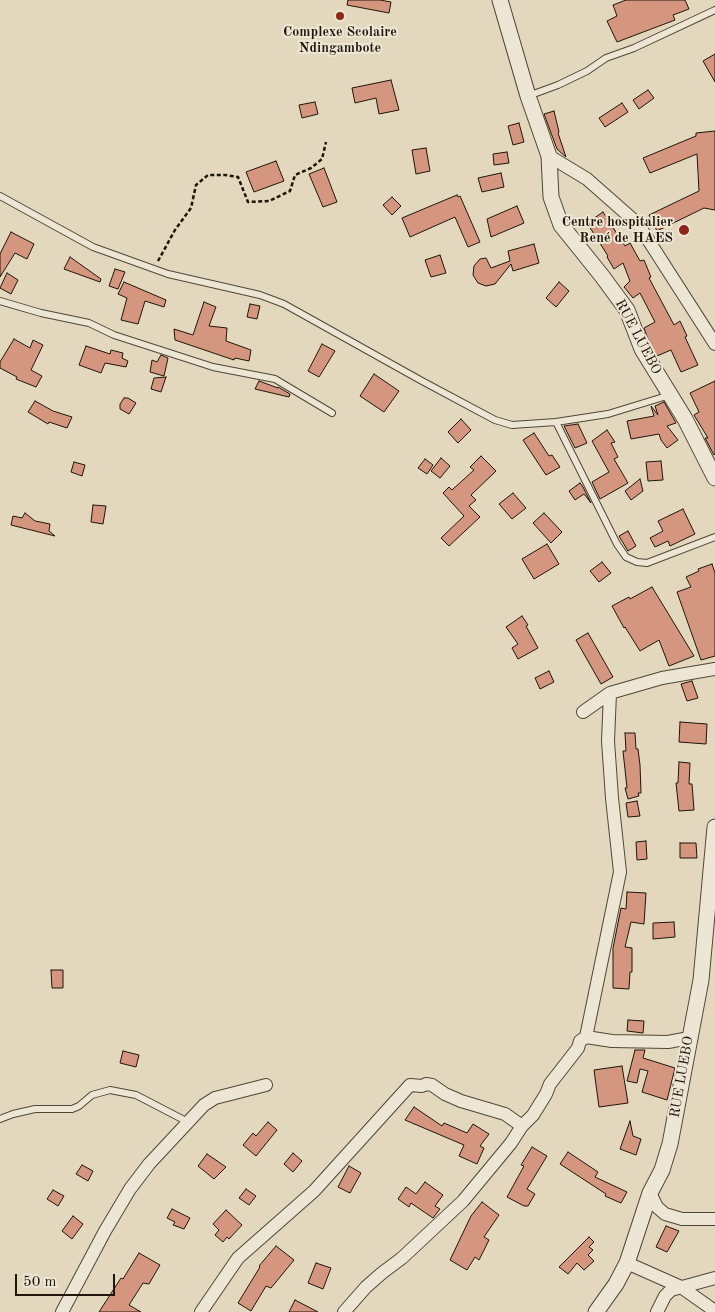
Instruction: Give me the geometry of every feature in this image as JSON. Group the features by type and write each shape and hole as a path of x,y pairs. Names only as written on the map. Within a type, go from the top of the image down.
{"street":[{"name":"RUE LUEBO","path":"500,0 528,96 549,156 551,197 561,225 628,310 642,349 671,394 715,478"},
{"path":"549,156 587,179 638,224 715,344"},
{"path":"583,712 610,693 671,676 715,670"},
{"path":"586,1037 620,872 608,741 610,693"},
{"name":"RUE LUEBO","path":"596,1312 616,1284 627,1263 650,1193 662,1170 670,1144 701,980 715,827"},
{"path":"344,1312 366,1287 402,1258 463,1201 511,1143 522,1126 533,1115 550,1084 578,1048 580,1041 586,1037 612,1041 662,1042 689,1038"},
{"path":"62,1312 104,1231 130,1189 149,1164 204,1105 215,1098 266,1085"},
{"path":"201,1312 238,1258 314,1191 410,1085 432,1085 445,1094 461,1101 505,1114 522,1126"},
{"path":"650,1193 657,1207 664,1214 682,1219 715,1219"},
{"path":"627,1263 681,1287 715,1311"},
{"path":"657,1312 667,1292 715,1278"}],"lane":[{"path":"528,96 572,78 587,71 606,58 634,48 715,10"},
{"path":"0,196 93,247 178,276 260,295 284,304 495,420 512,425 556,422 608,414 671,394"},
{"path":"0,301 41,313 89,323 114,335 213,367 275,380 332,413"},
{"path":"556,422 617,544 626,557 636,562 647,563 715,537"},
{"path":"0,1119 35,1109 72,1109 79,1106 92,1095 110,1090 136,1095 188,1122"}],"path":[{"path":"155,269 160,255 191,208 196,185 208,175 238,177 248,202 269,201 290,191 295,175 311,168 322,159 326,142"}],"building":[{"path":"348,0 391,2 389,13 347,5"},
{"path":"626,0 685,0 689,9 673,15 675,20 617,42 607,21 617,16 613,5"},
{"path":"715,54 715,82 703,61"},
{"path":"391,80 399,110 379,114 376,98 355,103 352,88"},
{"path":"648,90 654,98 639,109 633,100"},
{"path":"315,102 318,114 302,118 299,105"},
{"path":"622,103 628,112 605,127 599,118"},
{"path":"554,111 558,133 566,157 557,149 544,114"},
{"path":"519,123 524,142 513,145 508,126"},
{"path":"715,131 715,210 704,208 657,231 649,215 699,191 697,154 650,173 643,158 696,136 696,133"},
{"path":"426,148 430,171 416,174 412,150"},
{"path":"507,152 509,163 494,165 493,154"},
{"path":"276,161 284,181 254,192 246,172"},
{"path":"324,168 337,202 323,207 309,174"},
{"path":"501,173 504,187 482,192 478,178"},
{"path":"457,195 458,197 460,196 480,242 468,247 455,217 410,237 402,218"},
{"path":"392,197 401,206 392,215 383,205"},
{"path":"517,206 524,223 491,237 487,219"},
{"path":"603,212 625,246 630,243 640,261 644,260 651,277 649,278 674,325 680,321 698,365 681,372 671,350 657,356 650,345 644,328 655,322 640,293 633,298 624,287 630,281 623,263 614,269 587,223"},
{"path":"11,232 34,244 27,259 15,253 0,277 0,254"},
{"path":"534,244 539,263 513,271 511,264 495,284 486,286 478,283 473,275 474,266 480,259 486,258 491,268 510,261 508,251"},
{"path":"440,255 446,273 431,277 425,260"},
{"path":"70,257 101,279 100,282 64,269"},
{"path":"115,269 125,272 118,289 109,286"},
{"path":"7,273 18,280 11,294 0,288"},
{"path":"124,282 166,300 164,307 145,301 138,324 121,320 127,298 118,294"},
{"path":"559,282 569,291 556,307 546,298"},
{"path":"204,302 216,307 209,326 227,328 226,341 251,350 249,361 235,358 234,360 175,340 174,329 193,335"},
{"path":"250,304 260,306 257,319 247,317"},
{"path":"14,339 30,348 33,340 43,345 31,370 42,376 36,387 16,379 17,377 0,368 0,362"},
{"path":"322,344 335,351 319,377 308,371"},
{"path":"86,346 110,354 111,350 123,353 122,358 128,361 126,367 105,363 101,373 79,365"},
{"path":"161,355 168,358 164,376 150,372 152,360 157,362"},
{"path":"374,374 399,391 384,412 360,396"},
{"path":"166,377 161,392 151,389 154,378"},
{"path":"259,381 278,387 290,394 289,397 255,389"},
{"path":"715,381 714,455 705,438 708,438 694,415 699,412 690,393"},
{"path":"124,398 128,398 136,403 129,414 120,409 120,404"},
{"path":"35,401 53,411 72,417 67,428 49,422 48,424 28,412"},
{"path":"664,402 676,423 667,426 678,440 667,448 659,434 631,439 627,421 654,416 651,406 658,415 655,406"},
{"path":"461,419 471,430 458,443 448,432"},
{"path":"578,424 587,443 575,448 564,426"},
{"path":"607,430 615,442 611,443 618,457 614,459 628,483 600,499 592,482 609,472 592,441"},
{"path":"534,433 549,456 552,455 560,467 546,475 523,440"},
{"path":"481,456 496,471 471,495 476,500 469,506 480,517 449,546 441,538 464,516 443,493 449,487 452,490 474,470 470,467"},
{"path":"441,458 450,466 440,478 431,471"},
{"path":"425,459 433,465 427,474 418,468"},
{"path":"661,461 663,480 648,481 646,462"},
{"path":"74,462 85,465 82,476 71,472"},
{"path":"640,479 643,491 631,500 625,491"},
{"path":"580,483 591,503 584,494 575,500 569,491"},
{"path":"513,493 526,508 512,519 499,504"},
{"path":"93,505 106,506 103,524 91,522"},
{"path":"683,509 695,534 670,546 668,541 655,547 650,538 663,531 658,521"},
{"path":"25,513 35,521 50,524 49,531 55,536 11,525 13,516 22,518"},
{"path":"544,513 562,532 551,543 533,523"},
{"path":"628,531 636,546 628,551 619,536"},
{"path":"547,544 559,564 534,579 522,559"},
{"path":"602,562 611,573 599,582 590,571"},
{"path":"712,564 715,573 715,656 701,660 677,592 691,587 686,577 699,571 698,569"},
{"path":"652,587 694,656 669,666 659,640 640,651 612,606"},
{"path":"522,616 538,648 518,659 512,648 518,644 506,627"},
{"path":"588,633 613,677 601,684 576,640"},
{"path":"549,671 554,682 540,689 535,678"},
{"path":"692,681 698,698 687,701 681,684"},
{"path":"680,722 707,724 706,744 679,742"},
{"path":"625,733 635,733 640,765 641,793 638,793 639,796 628,799 625,788 627,788 623,751 626,751"},
{"path":"679,762 690,763 689,784 692,784 694,810 679,811 676,783 678,783"},
{"path":"637,801 640,816 628,817 626,803"},
{"path":"646,841 647,859 637,860 636,842"},
{"path":"680,843 696,843 697,858 680,858"},
{"path":"627,892 646,893 644,924 631,922 625,947 632,948 632,972 630,972 629,989 613,988 613,948 621,908 626,909"},
{"path":"674,922 675,937 653,939 653,923"},
{"path":"51,970 63,970 63,988 52,988"},
{"path":"628,1020 644,1021 643,1033 627,1031"},
{"path":"635,1050 645,1050 643,1058 675,1068 667,1100 642,1092 648,1071 640,1069 637,1083 627,1081"},
{"path":"123,1051 139,1055 136,1067 120,1063"},
{"path":"622,1066 628,1103 599,1107 594,1070"},
{"path":"414,1107 442,1126 444,1123 467,1133 473,1124 489,1134 480,1146 484,1148 477,1164 459,1156 464,1145 405,1120"},
{"path":"630,1121 633,1136 641,1139 636,1155 620,1149"},
{"path":"268,1122 277,1130 256,1156 243,1145 253,1133 256,1136"},
{"path":"532,1147 547,1156 527,1189 535,1194 528,1206 524,1206 507,1197 524,1166 521,1165"},
{"path":"568,1152 598,1172 595,1177 627,1192 621,1203 605,1196 606,1194 560,1164"},
{"path":"293,1153 302,1161 293,1172 284,1164"},
{"path":"207,1154 226,1167 214,1179 198,1166"},
{"path":"82,1165 93,1171 88,1181 76,1174"},
{"path":"349,1166 361,1173 350,1193 338,1187"},
{"path":"425,1182 443,1195 435,1206 440,1209 433,1218 411,1203 409,1207 398,1199 406,1187 416,1194"},
{"path":"246,1189 256,1196 249,1205 239,1198"},
{"path":"53,1190 64,1196 58,1206 47,1199"},
{"path":"482,1202 499,1215 484,1237 489,1240 479,1260 475,1257 467,1270 450,1260 471,1216"},
{"path":"172,1209 190,1218 184,1229 173,1225 175,1222 167,1218"},
{"path":"226,1210 242,1225 229,1239 227,1237 223,1242 215,1235 219,1230 213,1224"},
{"path":"73,1216 83,1224 72,1239 62,1231"},
{"path":"666,1226 679,1231 667,1252 656,1247"},
{"path":"589,1237 594,1242 589,1247 593,1250 588,1255 594,1261 584,1270 577,1263 568,1274 559,1267"},
{"path":"276,1246 294,1260 271,1288 266,1286 251,1311 238,1303 259,1266"},
{"path":"139,1253 160,1265 149,1284 143,1283 129,1305 141,1312 99,1312 121,1278 123,1279"},
{"path":"316,1263 331,1268 323,1289 308,1283"},
{"path":"295,1300 318,1312 289,1312"}],"place":[{"name":"Complexe Scolaire Ndingambote","path":"340,16"},
{"name":"Centre hospitalier René de HAES","path":"684,230"}]}
